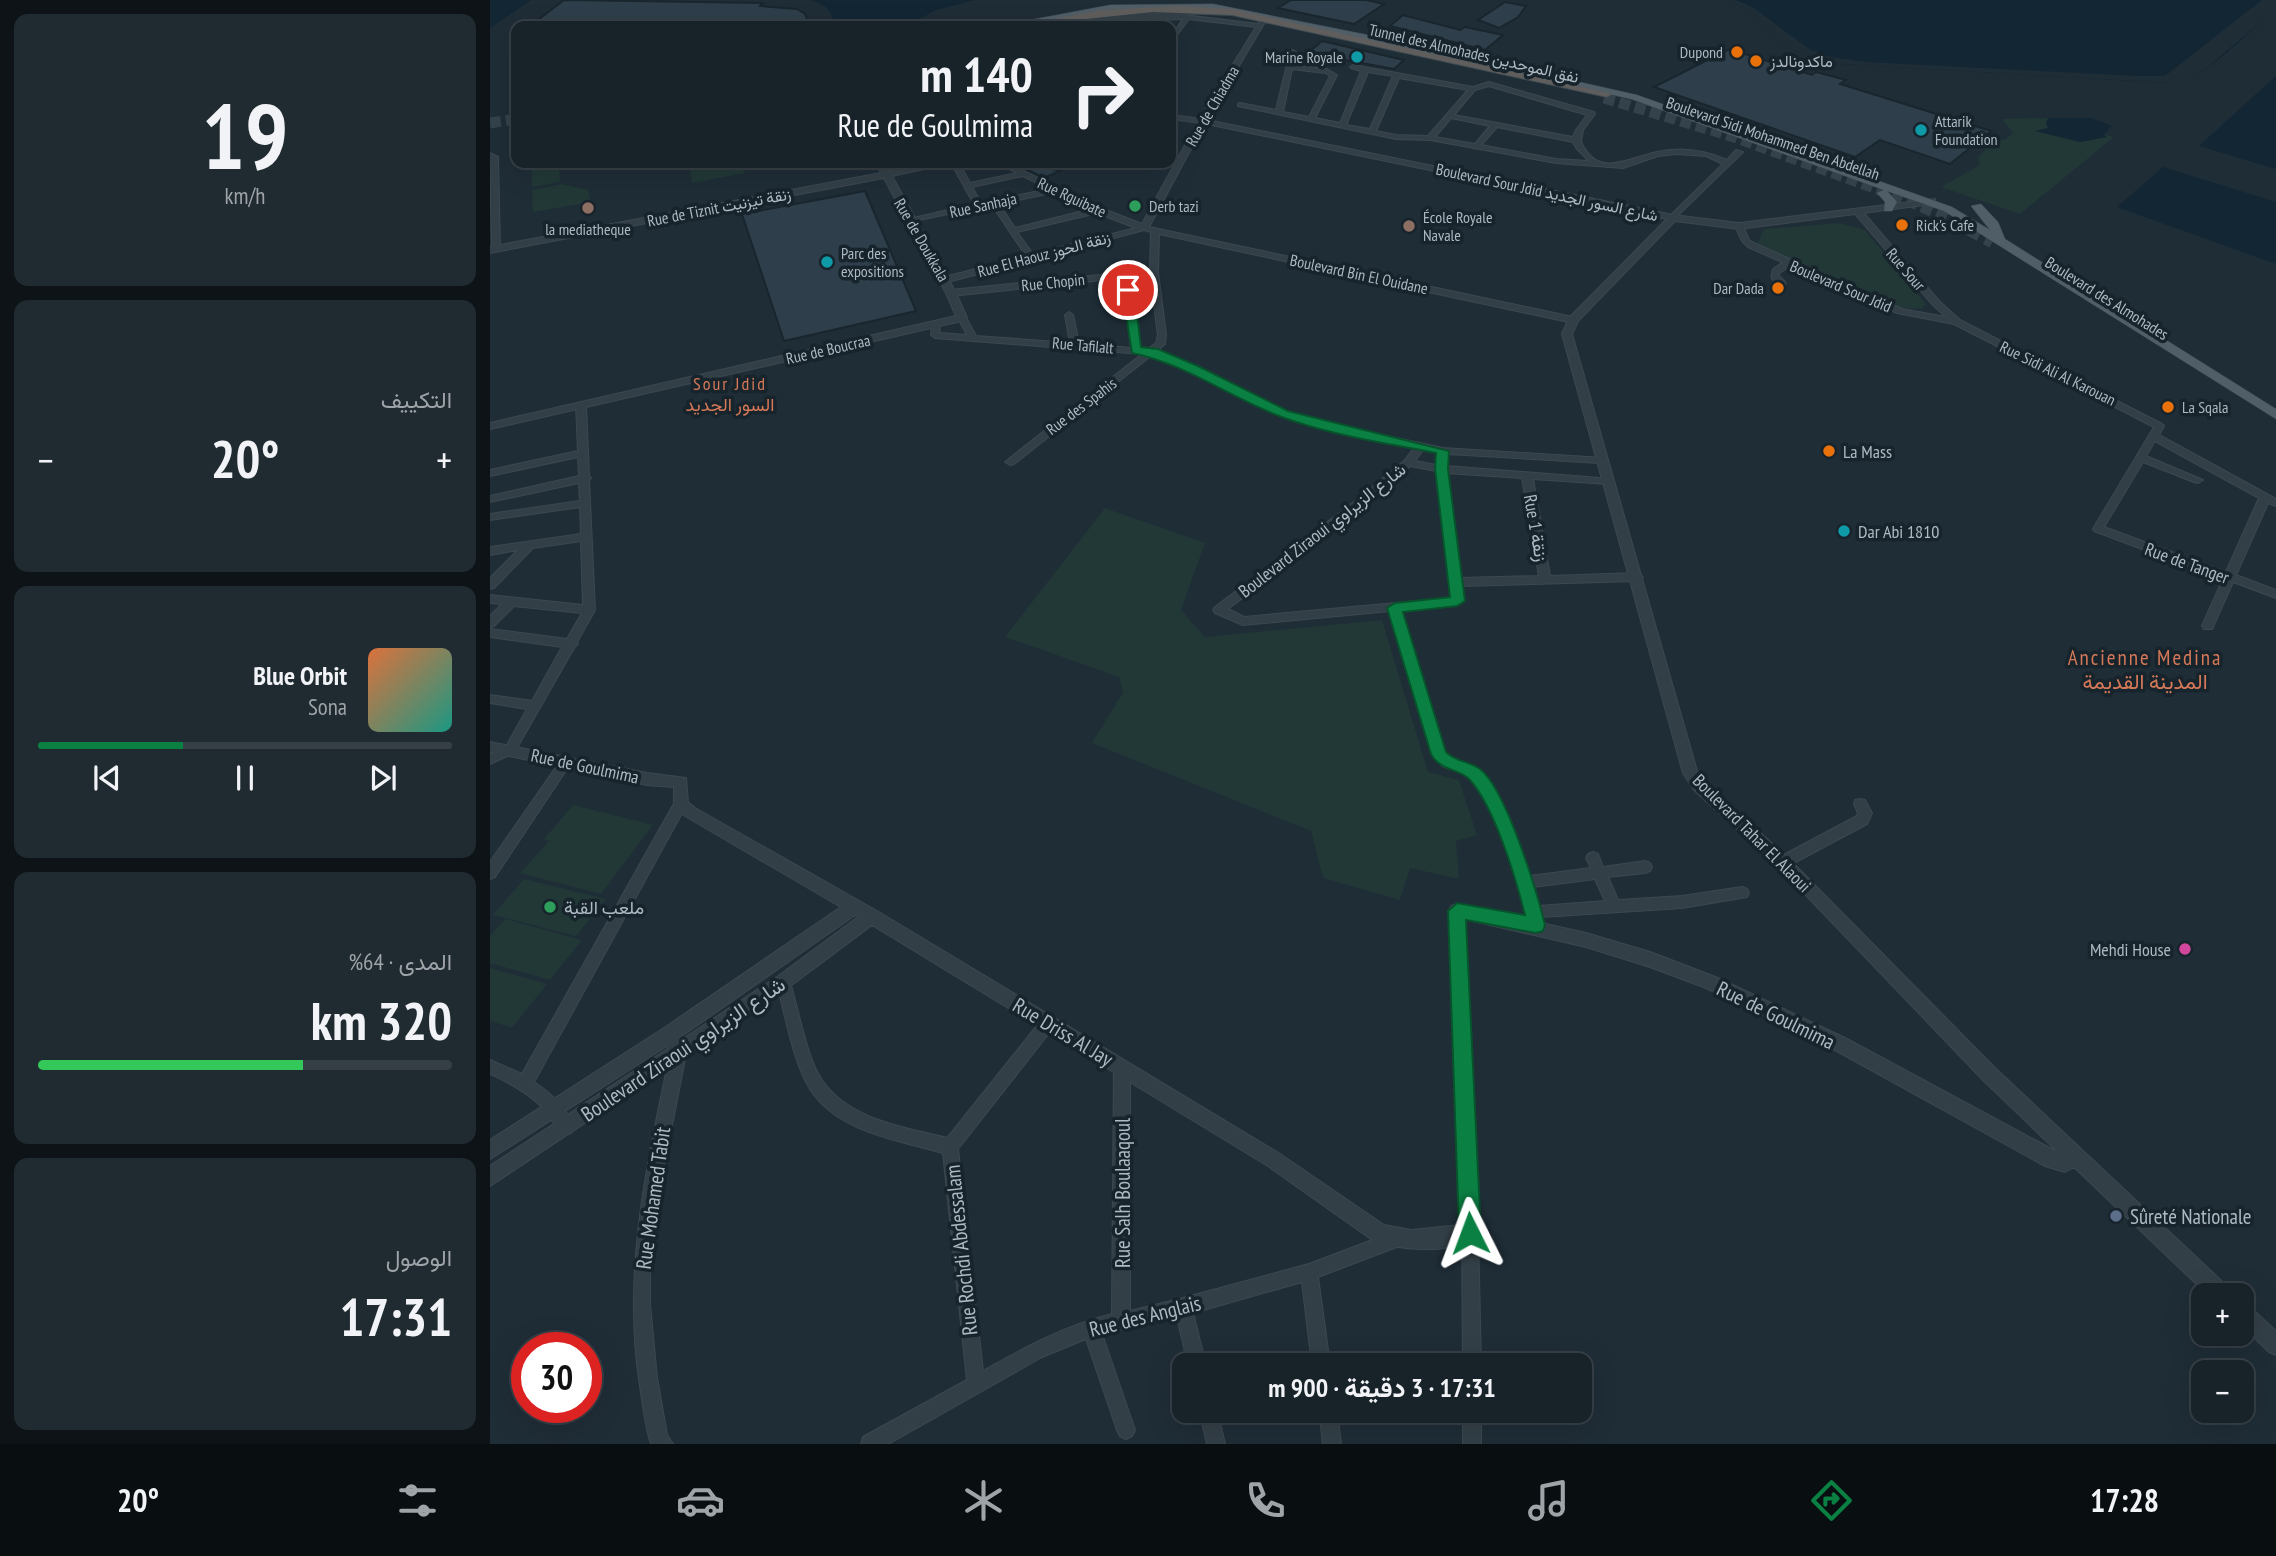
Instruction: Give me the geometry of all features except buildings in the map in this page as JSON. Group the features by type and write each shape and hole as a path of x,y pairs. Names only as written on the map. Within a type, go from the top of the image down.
{"highway":[{"path":"1134,9 1146,6"},
{"name":"Boulevard Sidi Mohammed Ben Abdellah","path":"1047,21 1134,9 1190,8 1232,12 1340,38"},
{"name":"Boulevard Sidi Mohammed Ben Abdellah","path":"1070,21 1118,13 1188,15 1340,38"},
{"name":"Tunnel des Almohades نفق الموحدين","path":"1340,38 1606,96"}],"main road":[{"name":"Boulevard Sidi Mohammed Ben Abdellah","path":"1146,6 1187,5 1235,10 1627,101 1932,201"},
{"path":"1030,21 1095,9 1146,6"},
{"name":"Boulevard Sidi Mohammed Ben Abdellah","path":"1340,38 1627,101 1917,205"},
{"path":"1884,193 1891,202 1888,209"},
{"name":"Boulevard des Almohades","path":"1932,201 1999,239 2276,427"},
{"name":"Boulevard des Almohades","path":"1917,205 1952,221 2276,415"},
{"path":"1977,206 1992,222 1999,239"}],"street":[{"path":"1104,21 1127,17 1188,15"},
{"path":"1080,21 1103,17 1188,15"},
{"path":"1176,33 1188,15"},
{"name":"Rue de Chiadma","path":"1144,228 1202,121 1261,24"},
{"path":"1279,112 1292,67 1293,52"},
{"path":"1292,67 1327,71 1334,75 1311,119"},
{"path":"1353,67 1474,89 1489,84 1589,114 1579,127 1576,140 1581,152 1600,165"},
{"path":"1342,126 1365,70"},
{"path":"1372,132 1397,75"},
{"path":"1430,138 1474,89"},
{"path":"1240,105 1404,138 1430,138 1556,161 1630,165 1665,152 1697,154 1726,165"},
{"path":"1450,116 1576,140"},
{"path":"1176,118 1191,119"},
{"name":"Boulevard Sour Jdid شارع السور الجديد","path":"1176,118 1202,121 1672,218 1739,226 1859,213 1932,201"},
{"path":"1476,147 1495,125"},
{"path":"1573,320 1739,152"},
{"path":"490,155 494,157 493,250"},
{"name":"Rue de Doukkala","path":"882,168 951,293 961,318"},
{"name":"Rue de Tiznit زنقة تيزنيت","path":"493,250 922,168"},
{"path":"959,168 979,206"},
{"name":"Rue Rguibate","path":"1012,168 1098,210 1144,228"},
{"path":"968,185 1024,174"},
{"name":"Rue Sanhaja","path":"909,220 1056,190"},
{"path":"994,203 1015,230 1031,258"},
{"path":"1015,230 1098,210"},
{"name":"Rue Sour","path":"1859,213 1936,303 1957,322"},
{"name":"Boulevard Sour Jdid","path":"1739,226 1745,241 1900,312 1957,322"},
{"name":"Boulevard Bin El Ouidane","path":"1144,228 1573,320"},
{"name":"Rue El Haouz زنقة الحوز","path":"944,280 1144,228"},
{"path":"1154,352 1162,335 1154,272 1155,230"},
{"path":"1782,284 1775,277 1776,271 1789,263"},
{"name":"Rue Chopin","path":"951,293 1154,272"},
{"path":"1126,275 1136,350"},
{"path":"1069,315 1075,345"},
{"path":"961,318 972,336"},
{"name":"Rue de Boucraa","path":"490,427 961,318"},
{"name":"Boulevard Tahar El Alaoui","path":"1573,320 1568,327 1568,342 1600,460 1637,577 1690,774 1699,786 1783,862 2072,1155 2209,1283"},
{"name":"Rue Sidi Ali Al Karouan","path":"1957,322 2159,426 2155,437"},
{"name":"Rue Tafilalt","path":"936,324 935,335 1154,352 1283,414 1363,435 1443,451 1600,460"},
{"name":"Rue des Spahis","path":"1010,462 1154,352"},
{"path":"490,759 510,750 589,610 586,478 581,405"},
{"path":"2198,480 2139,457 2155,437 2276,503"},
{"name":"Boulevard Ziraoui شارع الزيراوي","path":"1395,608 1243,621 1219,610 1319,536 1408,463 1421,446"},
{"path":"1443,451 1441,469 1457,582 1457,601 1395,608 1439,754 1448,764 1469,770 1479,779 1510,838 1535,918 1614,906 1742,893"},
{"path":"490,473 584,453"},
{"name":"Rue de Tanger","path":"2139,457 2098,529 2276,594"},
{"path":"1408,463 1441,469 1608,481"},
{"name":"Rue 1 زنقة","path":"1527,476 1545,580"},
{"path":"490,499 586,478"},
{"path":"2208,626 2265,497"},
{"path":"490,517 586,503"},
{"path":"490,551 586,537"},
{"path":"490,585 529,546"},
{"path":"1457,582 1637,577"},
{"path":"490,599 589,610"},
{"path":"490,623 511,602"},
{"path":"490,634 572,644"},
{"path":"490,699 536,706"},
{"name":"Rue de Goulmima","path":"490,747 647,779 681,782 681,804"},
{"path":"490,873 565,763"},
{"path":"526,1082 681,804"},
{"name":"Rue Driss Al Jay","path":"681,804 1274,1160 1378,1232 1396,1239 1417,1240 1470,1233"},
{"path":"1783,862 1862,820 1865,811 1860,804"},
{"path":"1593,858 1614,906"},
{"path":"1525,882 1600,875 1645,866"},
{"name":"Boulevard Ziraoui شارع الزيراوي","path":"490,1150 670,1034 854,907"},
{"path":"1457,911 1470,1233 1472,1353"},
{"name":"Rue de Goulmima","path":"1457,911 1535,918 1668,966 1765,1007 2051,1160 2065,1163 2072,1155"},
{"name":"Boulevard Ziraoui شارع الزيراوي","path":"490,1177 678,1054 783,982 871,916"},
{"path":"783,982 814,1083 829,1102 860,1119 950,1147"},
{"name":"Rue Rochdi Abdessalam","path":"976,1384 950,1147 1048,1023"},
{"path":"670,1034 678,1054"},
{"name":"Rue Mohamed Tabit","path":"660,1443 643,1338 642,1276 647,1215 678,1054"},
{"path":"490,1067 526,1082 556,1108 566,1127"},
{"name":"Rue Salh Boulaaqoul","path":"1121,1319 1122,1068"},
{"name":"Rue des Anglais","path":"870,1444 1036,1351 1091,1328 1121,1319 1184,1307 1309,1272 1396,1239"},
{"path":"1309,1272 1319,1353"},
{"path":"1184,1307 1194,1353"},
{"path":"2254,1324 2276,1345"},
{"path":"1091,1328 1126,1430"},
{"path":"1211,1423 1216,1444"},
{"path":"1330,1423 1332,1444"},
{"path":"1472,1423 1472,1444"}],"green space":[{"path":"2048,118 2046,124 2049,128 2040,132 2080,142 2106,137 2104,134 2114,137 2020,214 1941,187 1980,165 1978,157 1995,141 2006,139 2013,133 2002,119"},
{"path":"532,168 559,168 560,182 532,187"},
{"path":"744,168 745,173 692,183 690,170"},
{"path":"562,184 588,190 591,202 533,212 532,190"},
{"path":"1839,223 1865,230 1926,304 1921,309 1897,308 1762,248 1758,242 1764,229"},
{"path":"1105,508 1205,543 1181,610 1205,637 1382,620 1428,772 1459,780 1477,835 1456,841 1459,879 1410,868 1400,900 1323,878 1311,831 1092,743 1123,692 1119,677 1005,637"},
{"path":"573,805 653,825 601,894 520,873 549,841 544,839"},
{"name":"ملعب القبة","path":"524,879 606,899 576,936 493,915"},
{"path":"505,919 582,940 550,980 490,963 490,936"},
{"path":"490,968 547,984 512,1028 490,1021"}],"water":[{"path":"490,0 531,0 490,28"},
{"path":"810,0 975,0 936,10 916,21 834,21 831,13 819,3"},
{"path":"1725,0 2276,0 2276,9 2211,65 2183,81 2170,83 1841,64 1795,51 1776,38 1767,26 1746,8"},
{"path":"2276,76 2276,169 2199,146"},
{"path":"2048,118 2091,118 2112,126 2104,134 2106,137 2080,142 2035,131 2048,128"},
{"path":"2163,167 2276,202 2276,264 2117,207"}],"pier":[{"path":"1725,0 1736,0 1754,8 1809,49 1831,57 1866,62 2137,76 2165,76 2262,0 2276,0 2276,9 2209,66 2184,83 2170,83 1841,64 1795,51 1776,38 1767,26 1746,8"}],"tunnel":[{"path":"1604,98 1731,136 1902,198 1969,228"},
{"path":"490,123 511,120"},
{"path":"1969,228 1993,241"}],"place":[{"name":"Dupond","path":"1737,52"},
{"name":"Marine Royale","path":"1357,57"},
{"name":"ماكدونالدز","path":"1756,61"},
{"name":"Attarik Foundation","path":"1921,130"},
{"name":"Derb tazi","path":"1135,206"},
{"name":"la mediatheque","path":"588,208"},
{"name":"Rick's Cafe","path":"1902,225"},
{"name":"École Royale Navale","path":"1409,226"},
{"name":"Parc des expositions","path":"827,262"},
{"name":"Dar Dada","path":"1778,288"},
{"name":"La Sqala","path":"2168,407"},
{"name":"La Mass","path":"1829,451"},
{"name":"Dar Abi 1810","path":"1844,531"},
{"name":"ملعب القبة","path":"550,907"},
{"name":"Mehdi House","path":"2185,949"},
{"name":"Sûreté Nationale","path":"2116,1216"}],"district":[{"name":"Sour Jdid السور الجديد","path":"730,393"},
{"name":"Ancienne Medina المدينة القديمة","path":"2145,669"}],"route":[{"path":"1128,290 1136,350 1154,352 1196,370 1283,414 1363,435 1443,451 1441,469 1457,582 1457,601 1395,608 1435,746 1442,760 1474,774 1492,800 1510,838 1536,925 1457,911 1470,1233"}]}
